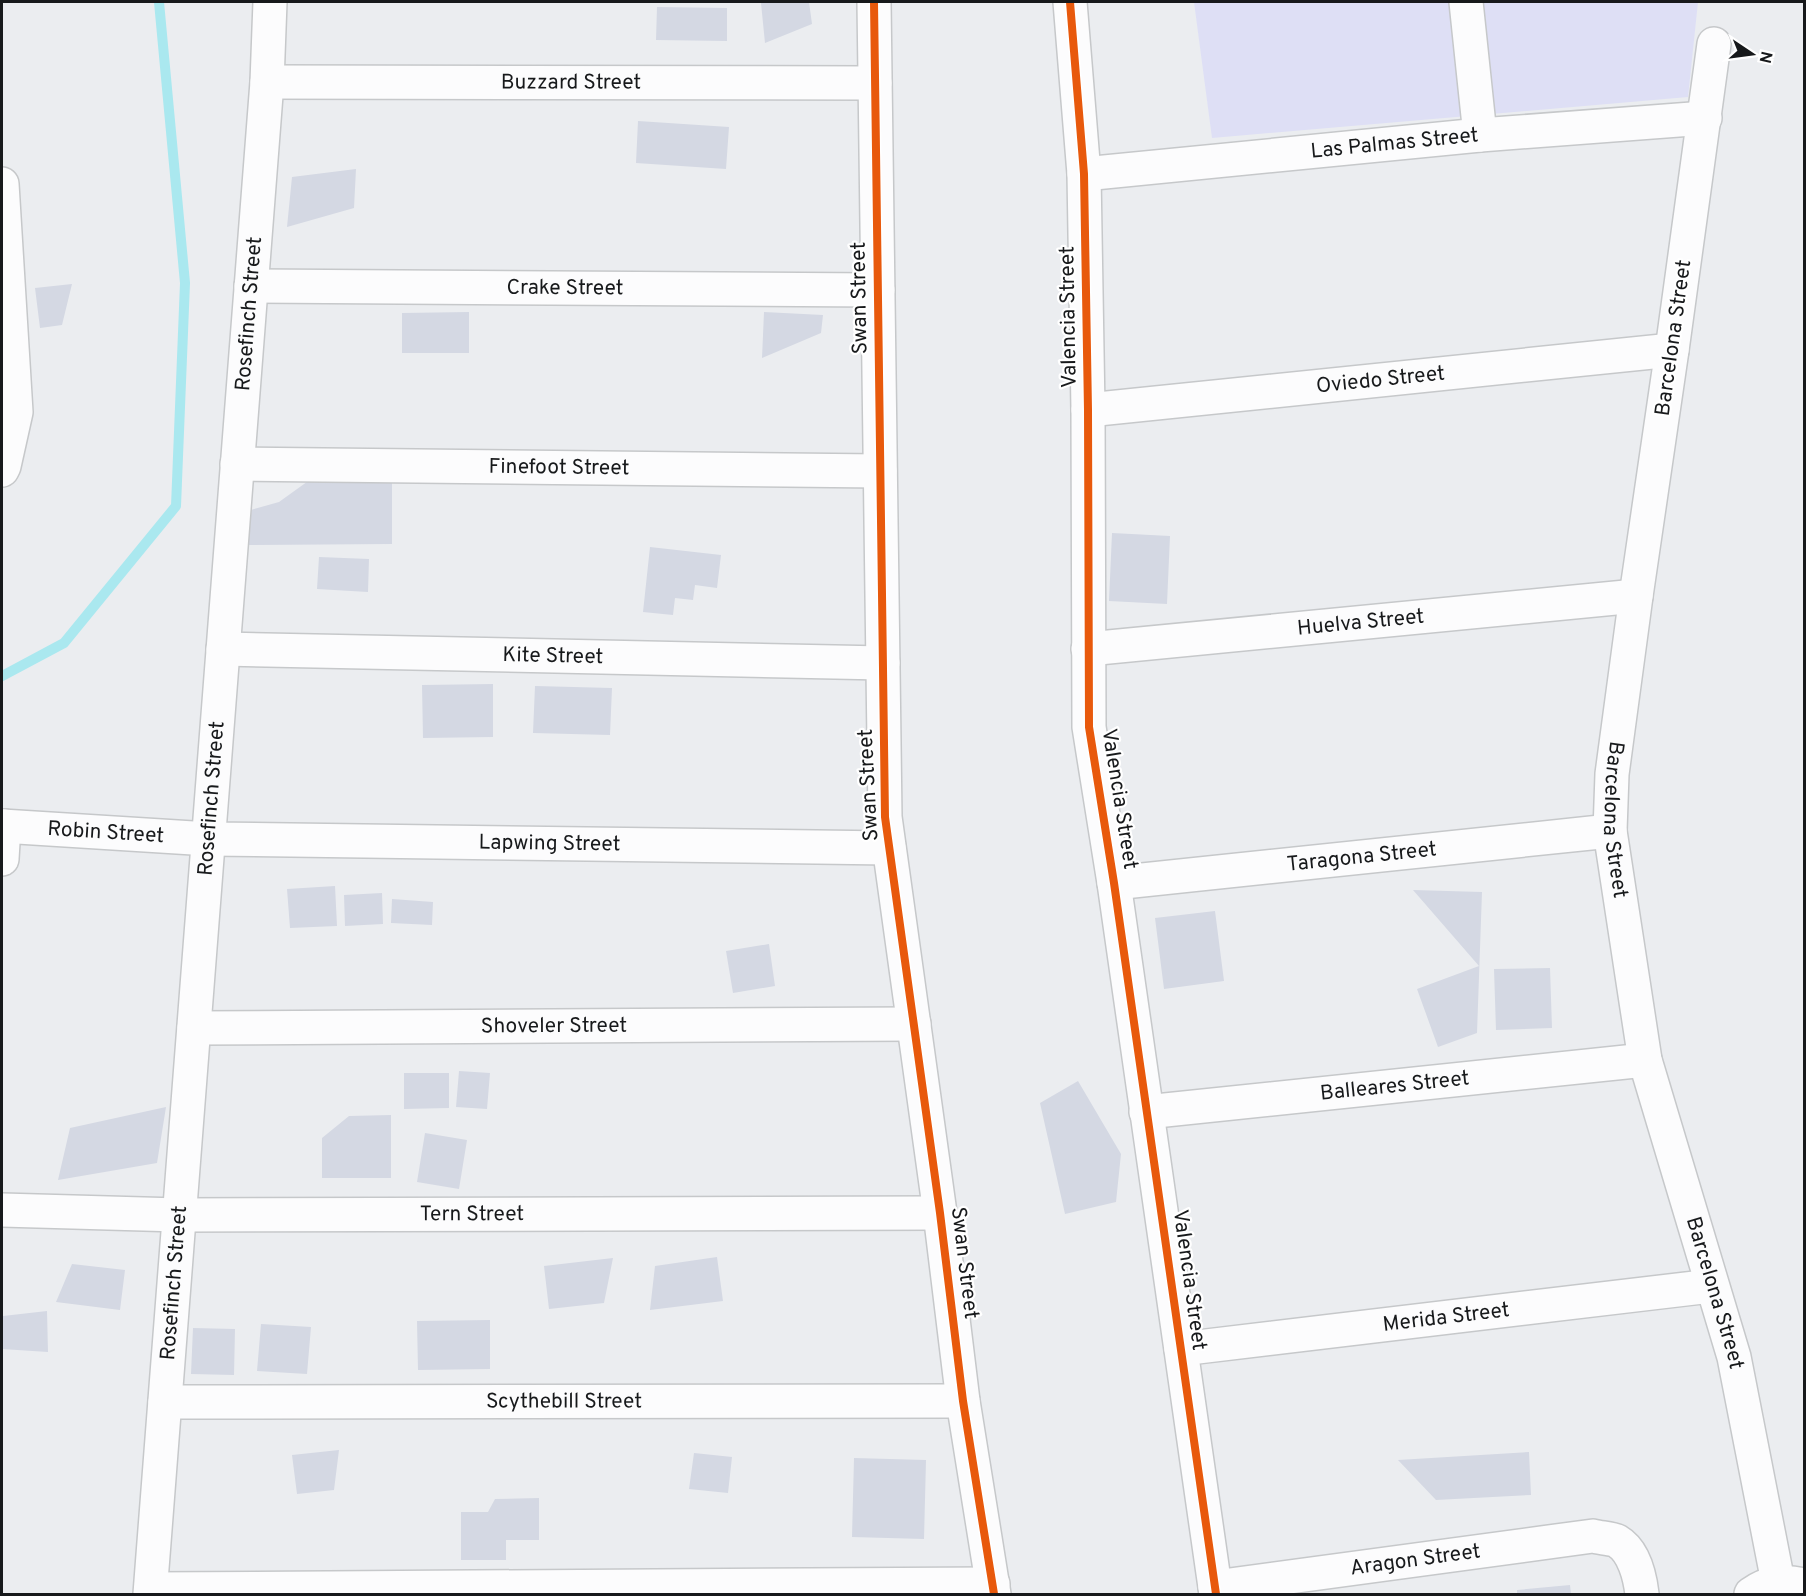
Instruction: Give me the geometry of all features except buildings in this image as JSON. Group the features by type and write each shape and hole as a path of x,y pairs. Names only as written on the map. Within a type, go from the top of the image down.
{"street":[{"name":"Rosefinch Street","path":"150,1592 267,82 270,2"},
{"name":"Swan Street","path":"874,2 885,817 940,1212 963,1401 994,1589"},
{"name":"Valencia Street","path":"1070,2 1084,174 1088,410 1089,728 1114,883 1215,1591"},
{"path":"1466,2 1480,135"},
{"name":"Barcelona Street","path":"1714,44 1612,774 1610,831 1645,1060 1734,1357 1778,1587"},
{"name":"Buzzard Street","path":"267,82 875,83"},
{"name":"Las Palmas Street","path":"1084,174 1480,135 1705,118"},
{"path":"2,184 16,412 2,470"},
{"name":"Crake Street","path":"251,286 878,290"},
{"name":"Oviedo Street","path":"1088,410 1672,350"},
{"name":"Finefoot Street","path":"237,464 880,471"},
{"name":"Huelva Street","path":"1088,649 1636,596"},
{"name":"Kite Street","path":"223,649 883,663"},
{"path":"2,859 3,826"},
{"name":"Robin Street","path":"3,826 209,838"},
{"name":"Taragona Street","path":"1114,883 1610,831"},
{"name":"Lapwing Street","path":"209,838 890,848"},
{"name":"Shoveler Street","path":"194,1028 914,1024"},
{"name":"Balleares Street","path":"1146,1112 1645,1060"},
{"name":"Tern Street","path":"2,1210 179,1215 940,1212"},
{"name":"Merida Street","path":"1181,1349 1711,1286"},
{"name":"Scythebill Street","path":"165,1402 963,1401"},
{"name":"Aragon Street","path":"1215,1591 1593,1536 1617,1541 1632,1557 1641,1582 1642,1594"},
{"path":"150,1592 994,1589"}],"shaded area":[{"path":"1194,2 1698,2 1688,97 1212,138"}],"waterway":[{"path":"2,676 64,643 176,506 185,283 159,2"}],"cycle path":[{"path":"874,2 885,817 940,1213 963,1401 994,1594"},
{"path":"1070,2 1084,174 1088,410 1089,727 1114,883 1216,1594"}]}
